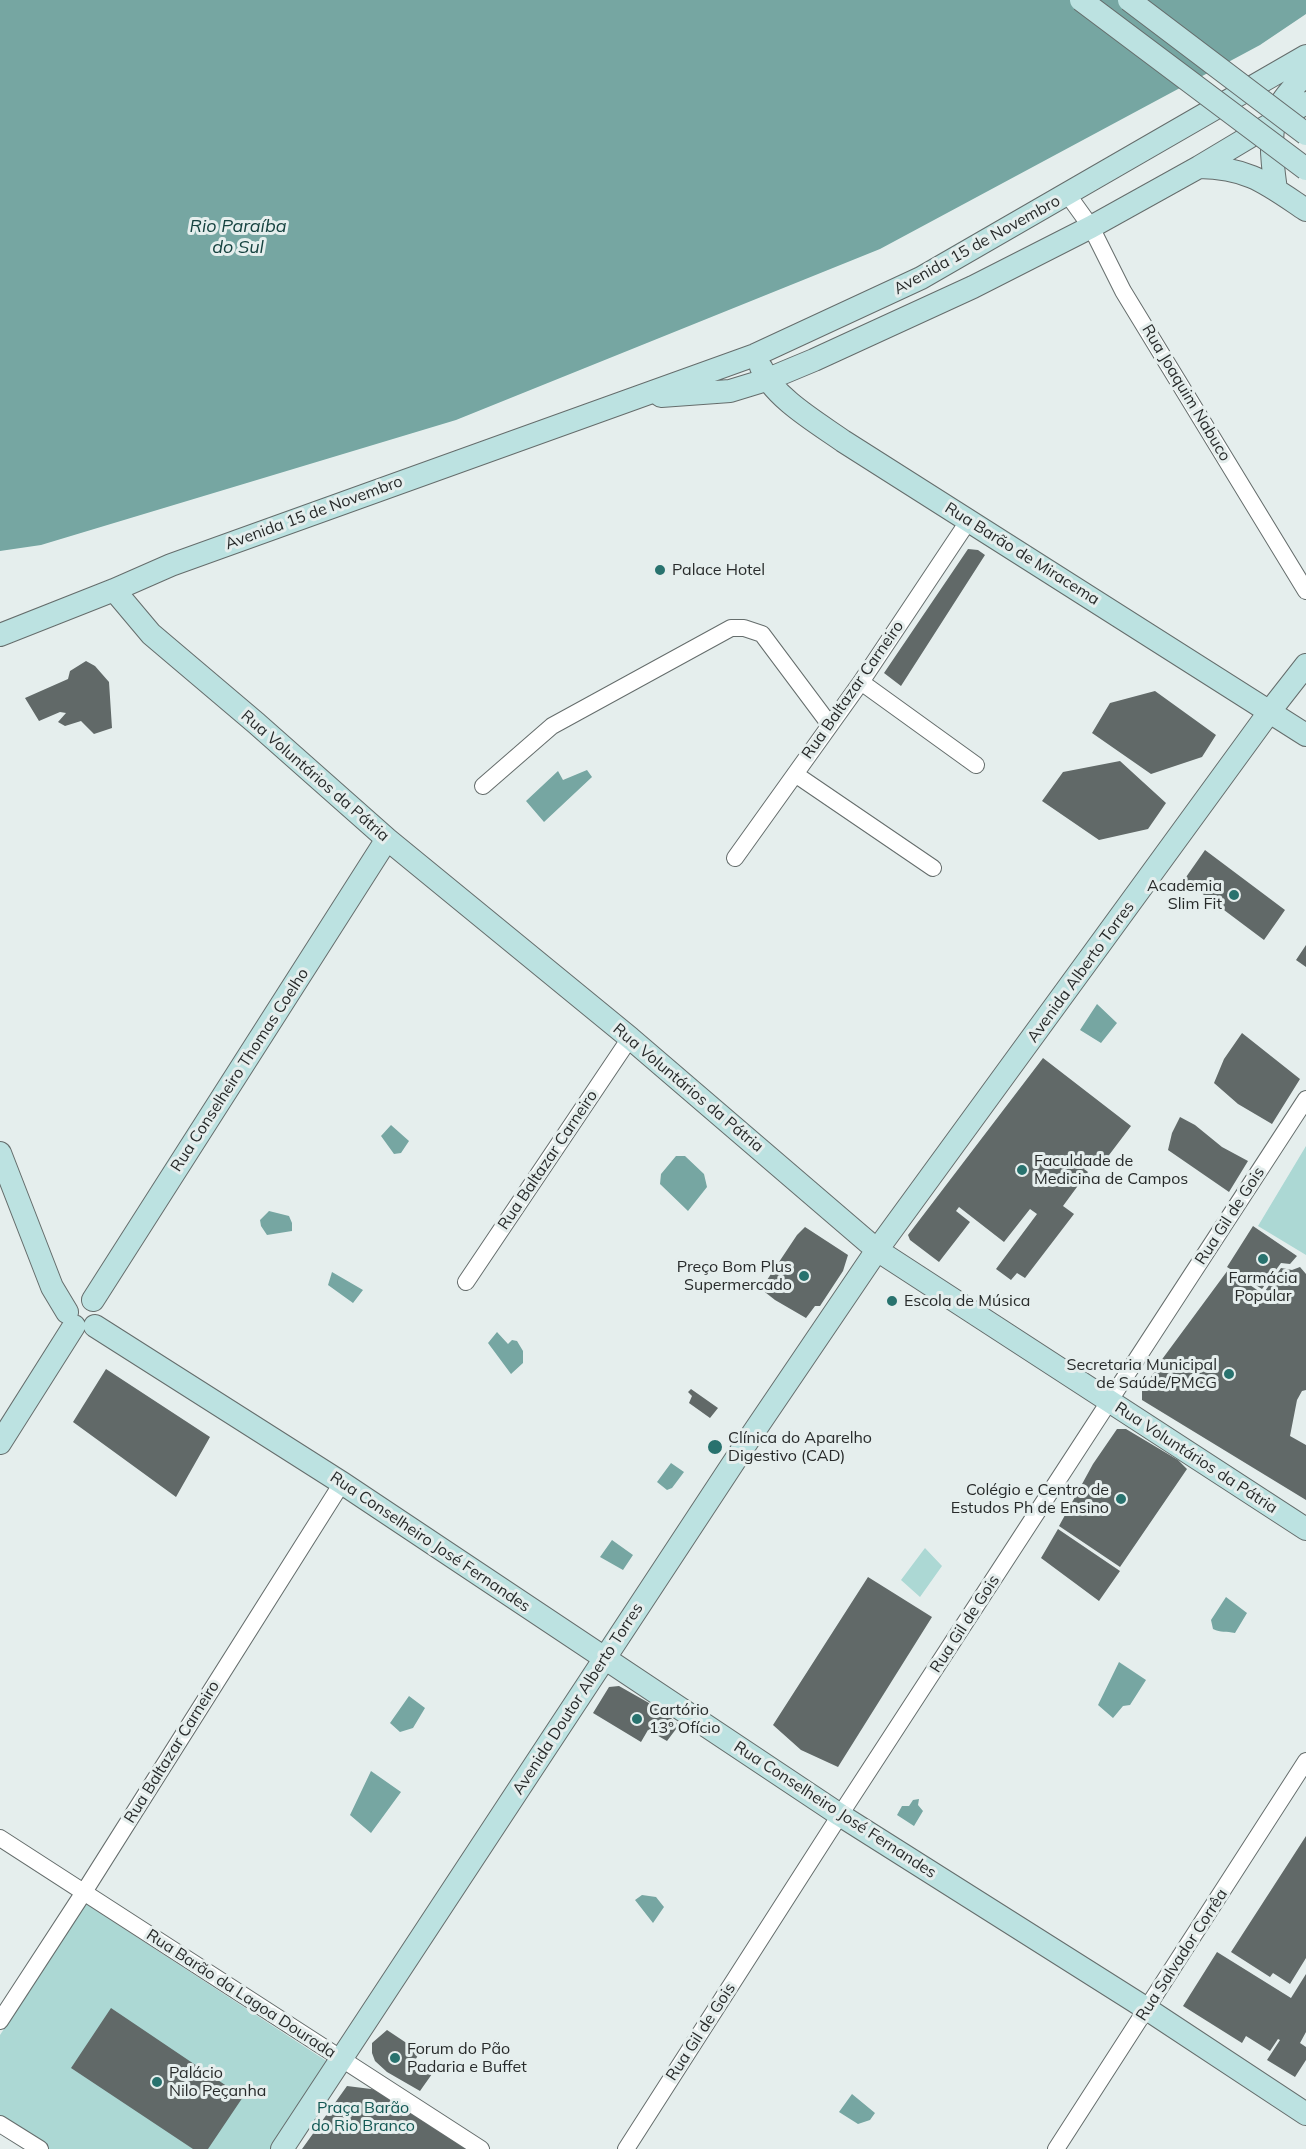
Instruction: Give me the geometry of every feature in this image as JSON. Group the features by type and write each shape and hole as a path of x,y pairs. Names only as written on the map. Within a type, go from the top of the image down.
{"main road":[{"path":"1081,0 1306,169"},
{"path":"1129,0 1306,134"},
{"name":"Avenida 15 de Novembro","path":"0,635 171,565 630,398 755,355 921,278 1306,56"},
{"name":"Avenida 15 de Novembro","path":"630,398 730,391 766,380 973,287 1091,227 1199,167 1294,108 1306,74"},
{"path":"1203,114 1253,102 1294,108 1271,154 1276,190"},
{"path":"1199,167 1224,168 1251,175 1306,210"},
{"name":"Rua Barão de Miracema","path":"755,355 766,380 798,409 843,441 1306,735"},
{"name":"Rua Voluntários da Pátria","path":"114,590 151,634 387,839 630,1038 877,1250 1306,1529"},
{"name":"Avenida Alberto Torres","path":"877,1250 1270,711 1306,665"},
{"name":"Rua Conselheiro Thomas Coelho","path":"78,1321 100,1315 97,1304 93,1300 387,839"},
{"name":"Rua Conselheiro José Fernandes","path":"1,1160 52,1287 78,1321 342,1483 840,1815 1147,2009 1306,2114"},
{"name":"Avenida Doutor Alberto Torres","path":"282,2149 877,1250"},
{"path":"0,1443 78,1321"}],"street":[{"name":"Rua Joaquim Nabuco","path":"1068,195 1091,227 1123,291 1306,591"},
{"name":"Rua Baltazar Carneiro","path":"735,858 861,682 969,520"},
{"path":"483,786 552,726 731,628 744,628 762,634 830,725"},
{"path":"861,682 976,765"},
{"path":"795,774 933,868"},
{"name":"Rua Baltazar Carneiro","path":"466,1282 630,1038"},
{"name":"Rua Gil de Gois","path":"626,2149 840,1815 1306,1100"},
{"name":"Rua Baltazar Carneiro","path":"0,2021 342,1483"},
{"name":"Rua Salvador Corrêa","path":"1056,2149 1306,1761"},
{"name":"Rua Barão da Lagoa Dourada","path":"0,1838 481,2149"},
{"path":"0,2124 40,2149"}],"shaded area":[{"path":"1306,1146 1306,1255 1258,1226"},
{"path":"925,1548 942,1566 920,1597 901,1580"},
{"path":"86,1904 328,2062 272,2149 49,2149 0,2118 0,2035"}],"water":[{"name":"Rio Paraíba do Sul","path":"0,0 1306,0 1306,14 1260,45 880,249 456,420 41,545 0,551"},
{"path":"587,770 592,777 544,822 526,801 558,771 563,780"},
{"path":"1097,1004 1117,1023 1101,1043 1080,1030"},
{"path":"391,1125 409,1141 401,1153 394,1154 381,1136"},
{"path":"676,1156 685,1156 704,1174 707,1187 688,1211 660,1184 661,1174"},
{"path":"269,1211 289,1216 292,1231 267,1235 260,1220"},
{"path":"332,1272 363,1290 353,1303 328,1285"},
{"path":"497,1332 508,1344 512,1340 517,1341 523,1351 523,1363 511,1374 488,1343"},
{"path":"671,1463 684,1472 672,1488 667,1490 657,1482"},
{"path":"612,1540 633,1555 623,1570 600,1557"},
{"path":"1226,1597 1247,1613 1235,1633 1213,1629 1211,1620"},
{"path":"1119,1662 1146,1680 1130,1705 1123,1706 1113,1718 1098,1705"},
{"path":"409,1696 425,1708 413,1728 400,1732 390,1723"},
{"path":"371,1771 401,1792 371,1833 350,1815"},
{"path":"919,1799 918,1805 923,1811 914,1826 897,1815 902,1806 909,1806 913,1800"},
{"path":"642,1895 656,1897 664,1907 653,1923 635,1900"},
{"path":"852,2094 875,2113 870,2120 858,2124 839,2112"}],"building":[{"path":"968,549 978,550 985,555 901,686 884,673"},
{"path":"86,661 95,666 109,682 112,728 94,734 81,721 65,726 58,722 66,713 60,712 39,721 25,698 68,679 70,671"},
{"path":"1155,691 1216,735 1202,757 1151,774 1092,733 1110,703"},
{"path":"1120,761 1166,803 1148,829 1099,840 1042,801 1063,772"},
{"name":"Academia Slim Fit","path":"1205,850 1285,910 1264,940 1184,880"},
{"path":"1306,945 1306,967 1296,960"},
{"path":"1242,1033 1300,1079 1272,1124 1238,1104 1214,1083 1224,1059"},
{"name":"Faculdade de Medicina de Campos","path":"1043,1058 1131,1126 1100,1167 1090,1160 1084,1169 1088,1172 1063,1206 1074,1214 1025,1278 1017,1273 1011,1280 996,1269 1037,1214 1030,1209 1004,1242 959,1207 956,1211 970,1222 939,1262 910,1240 908,1235"},
{"path":"1180,1117 1195,1125 1222,1147 1248,1161 1229,1192 1168,1150 1172,1133"},
{"name":"Farmácia Popular","path":"1253,1226 1297,1256 1290,1264 1281,1263 1262,1289 1227,1267"},
{"name":"Preço Bom Plus Supermercado","path":"805,1227 848,1255 843,1271 820,1306 815,1306 806,1318 761,1289 797,1235"},
{"name":"Secretaria Municipal de Saúde/PMCG","path":"1300,1267 1306,1274 1306,1390 1302,1391 1297,1400 1290,1436 1306,1445 1306,1500 1142,1400 1142,1391 1163,1358 1228,1270 1263,1294 1281,1268 1292,1270"},
{"path":"106,1369 210,1437 176,1497 73,1422"},
{"path":"691,1389 718,1408 710,1418 689,1403 692,1396 688,1392"},
{"name":"Colégio e Centro de Estudos Ph de Ensino","path":"1117,1429 1126,1429 1178,1460 1187,1469 1120,1567 1059,1526 1093,1464"},
{"path":"1058,1529 1120,1571 1099,1601 1041,1558"},
{"path":"868,1577 932,1617 838,1767 801,1750 773,1725"},
{"name":"Cartório 13º Ofício","path":"619,1686 663,1711 679,1725 667,1741 648,1730 641,1742 593,1713 609,1687"},
{"path":"1306,1836 1306,1958 1290,1984 1273,1973 1270,1977 1231,1952"},
{"path":"1217,1952 1291,1998 1306,1974 1306,2032 1300,2043 1306,2047 1306,2060 1295,2077 1267,2060 1280,2040 1278,2039 1270,2051 1246,2036 1242,2043 1183,2006"},
{"name":"Palácio Nilo Peçanha","path":"111,2008 243,2097 208,2149 193,2149 71,2068"},
{"name":"Forum do Pão Padaria e Buffet","path":"387,2030 420,2052 414,2062 432,2074 420,2091 387,2072 375,2061 372,2043"},
{"name":"Praça Barão do Rio Branco","path":"347,2086 379,2090 466,2149 302,2149"}],"place":[{"name":"Palace Hotel","path":"660,570"},
{"name":"Academia Slim Fit","path":"1234,895"},
{"name":"Faculdade de Medicina de Campos","path":"1022,1170"},
{"name":"Farmácia Popular","path":"1263,1259"},
{"name":"Preço Bom Plus Supermercado","path":"804,1276"},
{"name":"Escola de Música","path":"892,1301"},
{"name":"Secretaria Municipal de Saúde/PMCG","path":"1229,1374"},
{"name":"Clínica do Aparelho Digestivo (CAD)","path":"715,1447"},
{"name":"Colégio e Centro de Estudos Ph de Ensino","path":"1121,1499"},
{"name":"Cartório 13º Ofício","path":"637,1719"},
{"name":"Forum do Pão Padaria e Buffet","path":"395,2058"},
{"name":"Palácio Nilo Peçanha","path":"157,2082"}]}
